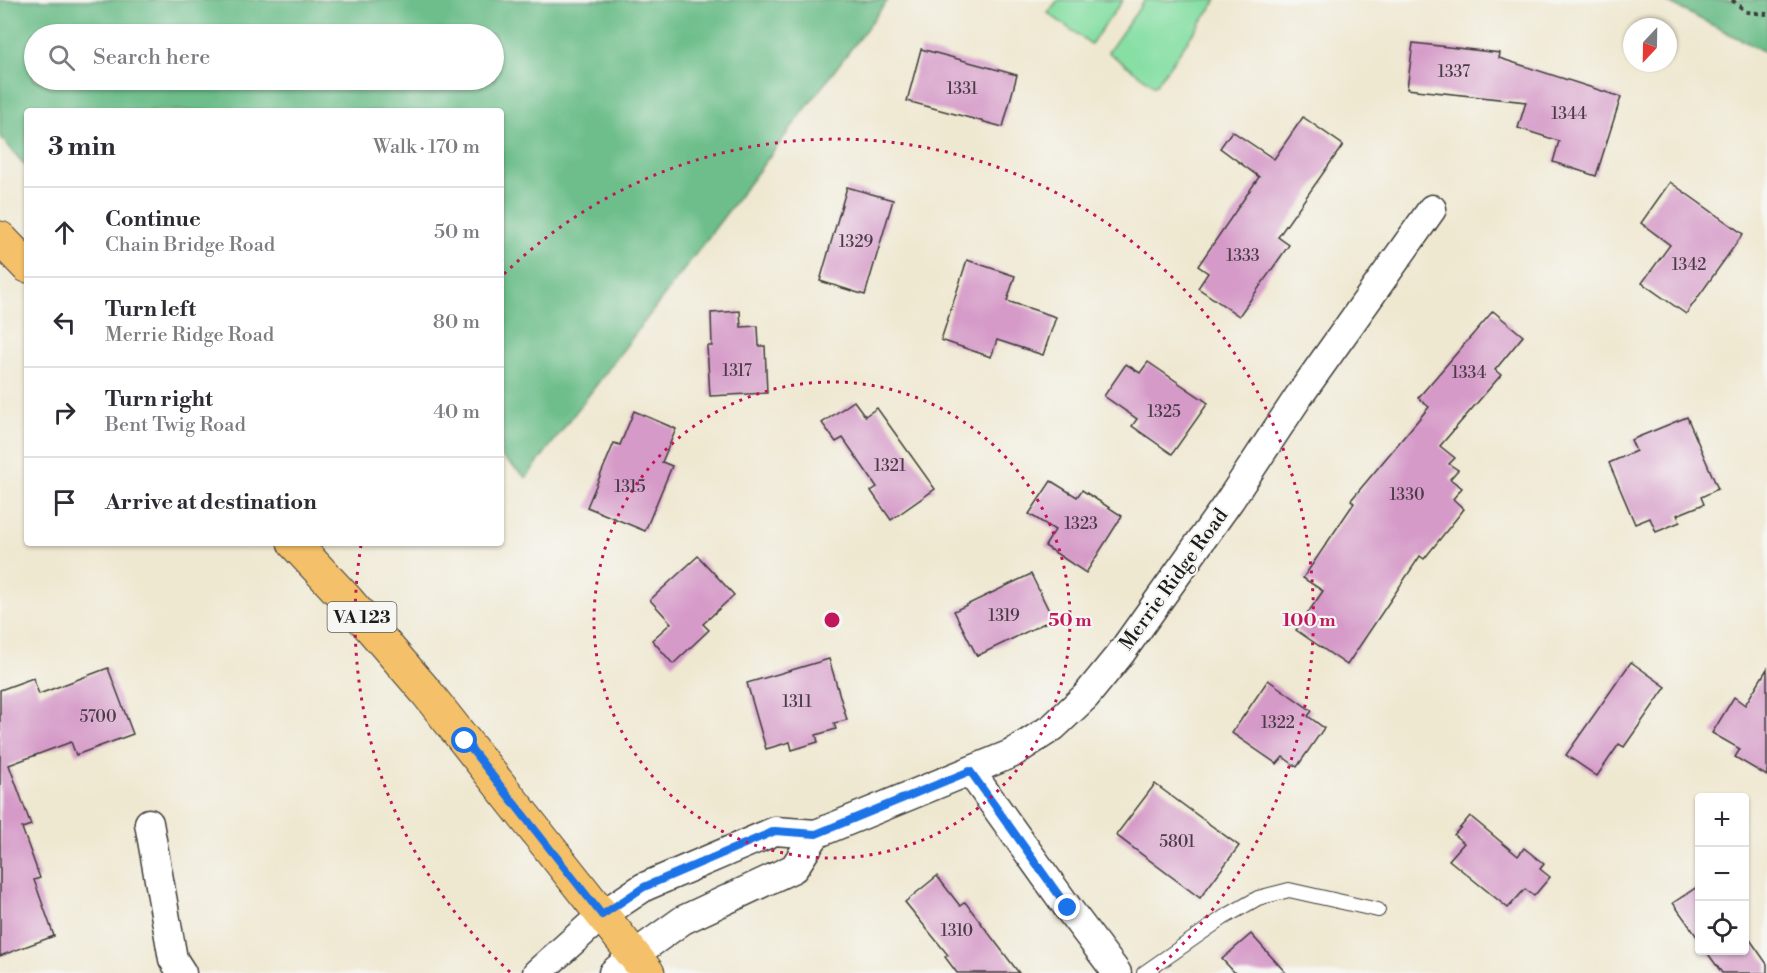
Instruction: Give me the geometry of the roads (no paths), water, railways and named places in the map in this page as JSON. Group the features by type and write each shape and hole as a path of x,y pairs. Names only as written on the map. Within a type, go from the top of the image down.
{"main road":[{"path":"0,238 24,263"},
{"name":"VA 123","path":"297,546 406,668 602,915 632,967"}],"street":[{"name":"Merrie Ridge Road","path":"537,973 602,915 644,887 775,831 816,834 1011,754 1053,727 1086,696 1120,653 1223,510 1299,396 1432,209"},
{"path":"970,771 1068,908 1118,973"},
{"path":"149,823 174,959 182,973"},
{"path":"632,967 683,920 794,868 816,834"}],"lane":[{"path":"1144,973 1223,918 1258,898 1289,890 1378,910"}]}
